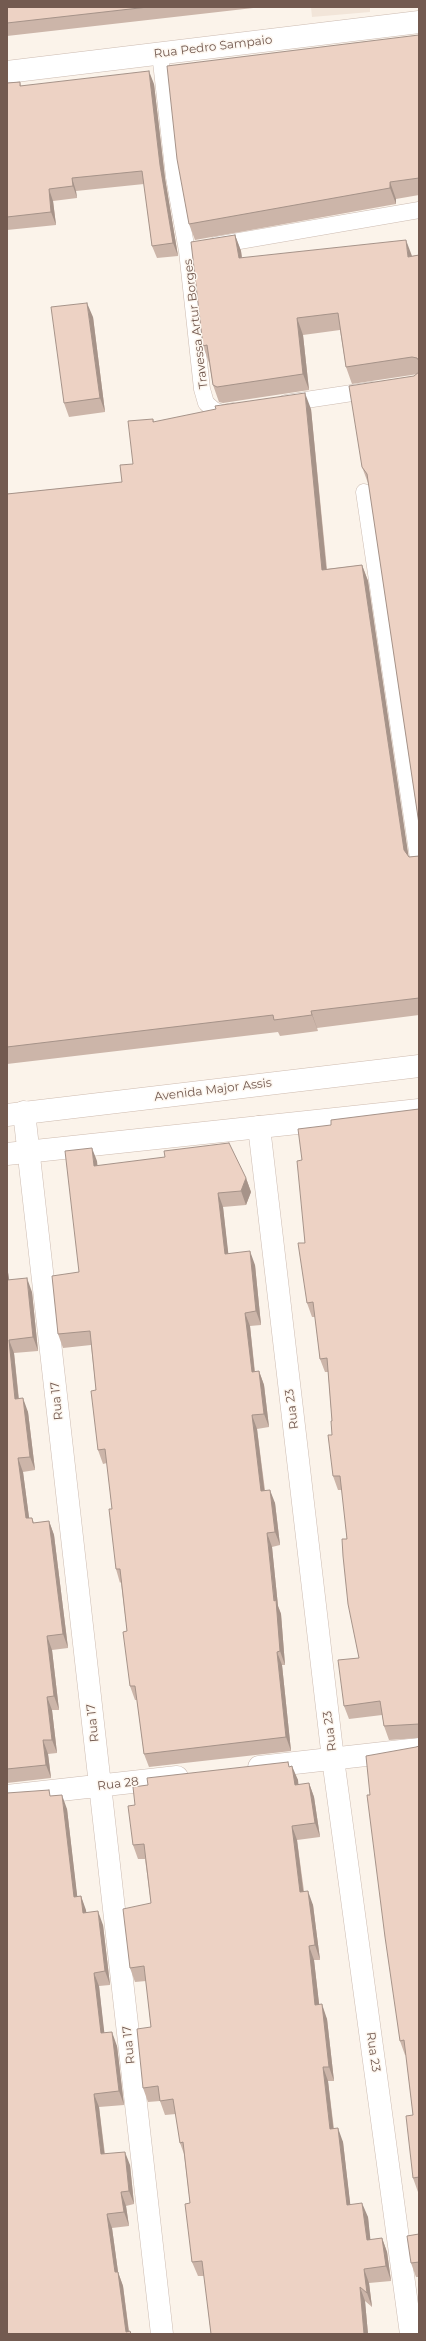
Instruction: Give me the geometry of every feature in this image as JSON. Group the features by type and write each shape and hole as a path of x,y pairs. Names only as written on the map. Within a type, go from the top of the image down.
{"street":[{"name":"Rua Pedro Sampaio","path":"7,72 419,22"},
{"name":"Avenida Major Assis","path":"15,1114 419,1066"},
{"path":"7,1154 419,1110"},
{"name":"Rua 17","path":"15,1114 29,1151 162,2334"},
{"name":"Rua 23","path":"259,1127 333,1759 411,2334"},
{"path":"240,1770 419,1748"},
{"name":"Rua 28","path":"7,1796 201,1774"}],"lane":[{"name":"Travessa Artur Borges","path":"160,53 174,178 187,250 206,403 214,410 222,412 248,409"},
{"path":"187,250 419,210"},
{"path":"272,405 388,388"},
{"path":"364,492 419,865"}],"shaded area":[{"path":"311,7 370,7 370,12 312,17"}],"building":[{"path":"7,7 148,7 7,23"},
{"path":"419,35 419,178 390,182 390,188 189,224 177,159 167,66"},
{"path":"149,71 160,165 173,243 152,246 142,171 72,178 73,186 49,189 51,212 7,217 7,83 20,82 20,86"},
{"path":"235,235 239,258 406,240 408,257 419,255 419,361 417,358 412,357 346,367 338,313 297,318 303,374 217,387 213,385 207,345 203,346 191,242"},
{"path":"87,303 100,398 64,403 51,307"},
{"path":"419,372 419,824 367,474 362,467 349,386 414,376"},
{"path":"305,393 322,570 362,565 404,850 409,857 419,856 419,998 311,1011 312,1015 274,1020 273,1015 7,1047 7,494 122,482 120,465 133,464 128,421 153,419 153,422 216,409 215,406"},
{"path":"419,1109 419,1724 384,1726 380,1701 344,1706 338,1660 359,1658 348,1604 342,1539 347,1539 340,1476 333,1476 328,1435 332,1435 332,1421 327,1358 320,1359 313,1302 307,1303 298,1243 305,1243 297,1161 302,1160 298,1129 331,1125 331,1120"},
{"path":"229,1143 246,1178 241,1191 218,1193 225,1254 250,1251 256,1311 245,1313 252,1372 259,1371 264,1414 252,1415 261,1491 270,1490 275,1532 267,1533 274,1601 276,1600 280,1651 277,1652 286,1737 144,1754 135,1686 130,1686 123,1632 127,1631 120,1569 116,1569 109,1509 112,1509 105,1449 98,1450 91,1391 96,1390 90,1331 58,1334 52,1276 79,1272 65,1151 92,1148 94,1166 165,1157 164,1151"},
{"path":"27,1278 33,1337 9,1340 15,1399 23,1398 30,1457 18,1458 26,1518 32,1518 33,1523 49,1521 63,1634 47,1636 54,1696 47,1697 52,1740 43,1740 46,1765 7,1769 7,1280"},
{"path":"419,1746 419,2177 413,2178 406,2116 413,2115 404,2040 400,2041 385,1937 367,1795 370,1795 366,1756"},
{"path":"288,1762 289,1767 292,1766 295,1785 309,1783 315,1823 292,1826 300,1892 308,1891 315,1945 309,1946 315,2005 322,2004 329,2067 323,2067 330,2129 338,2128 347,2205 362,2203 367,2240 382,2238 386,2266 364,2269 367,2293 360,2287 364,2334 211,2334 202,2261 192,2262 185,2204 190,2203 183,2142 180,2143 173,2099 160,2101 158,2086 143,2088 137,2029 151,2027 144,1966 130,1968 123,1909 151,1903 144,1844 133,1845 128,1806 135,1805 133,1787 148,1785 147,1778"},
{"path":"49,1790 50,1796 62,1795 74,1897 81,1896 83,1913 98,1911 105,1971 94,1973 101,2033 112,2032 119,2091 94,2094 101,2154 125,2152 129,2191 121,2192 124,2212 107,2214 115,2272 118,2272 126,2332 130,2331 131,2334 7,2334 7,1793"},
{"path":"419,2234 419,2262 411,2263 407,2236"}]}
